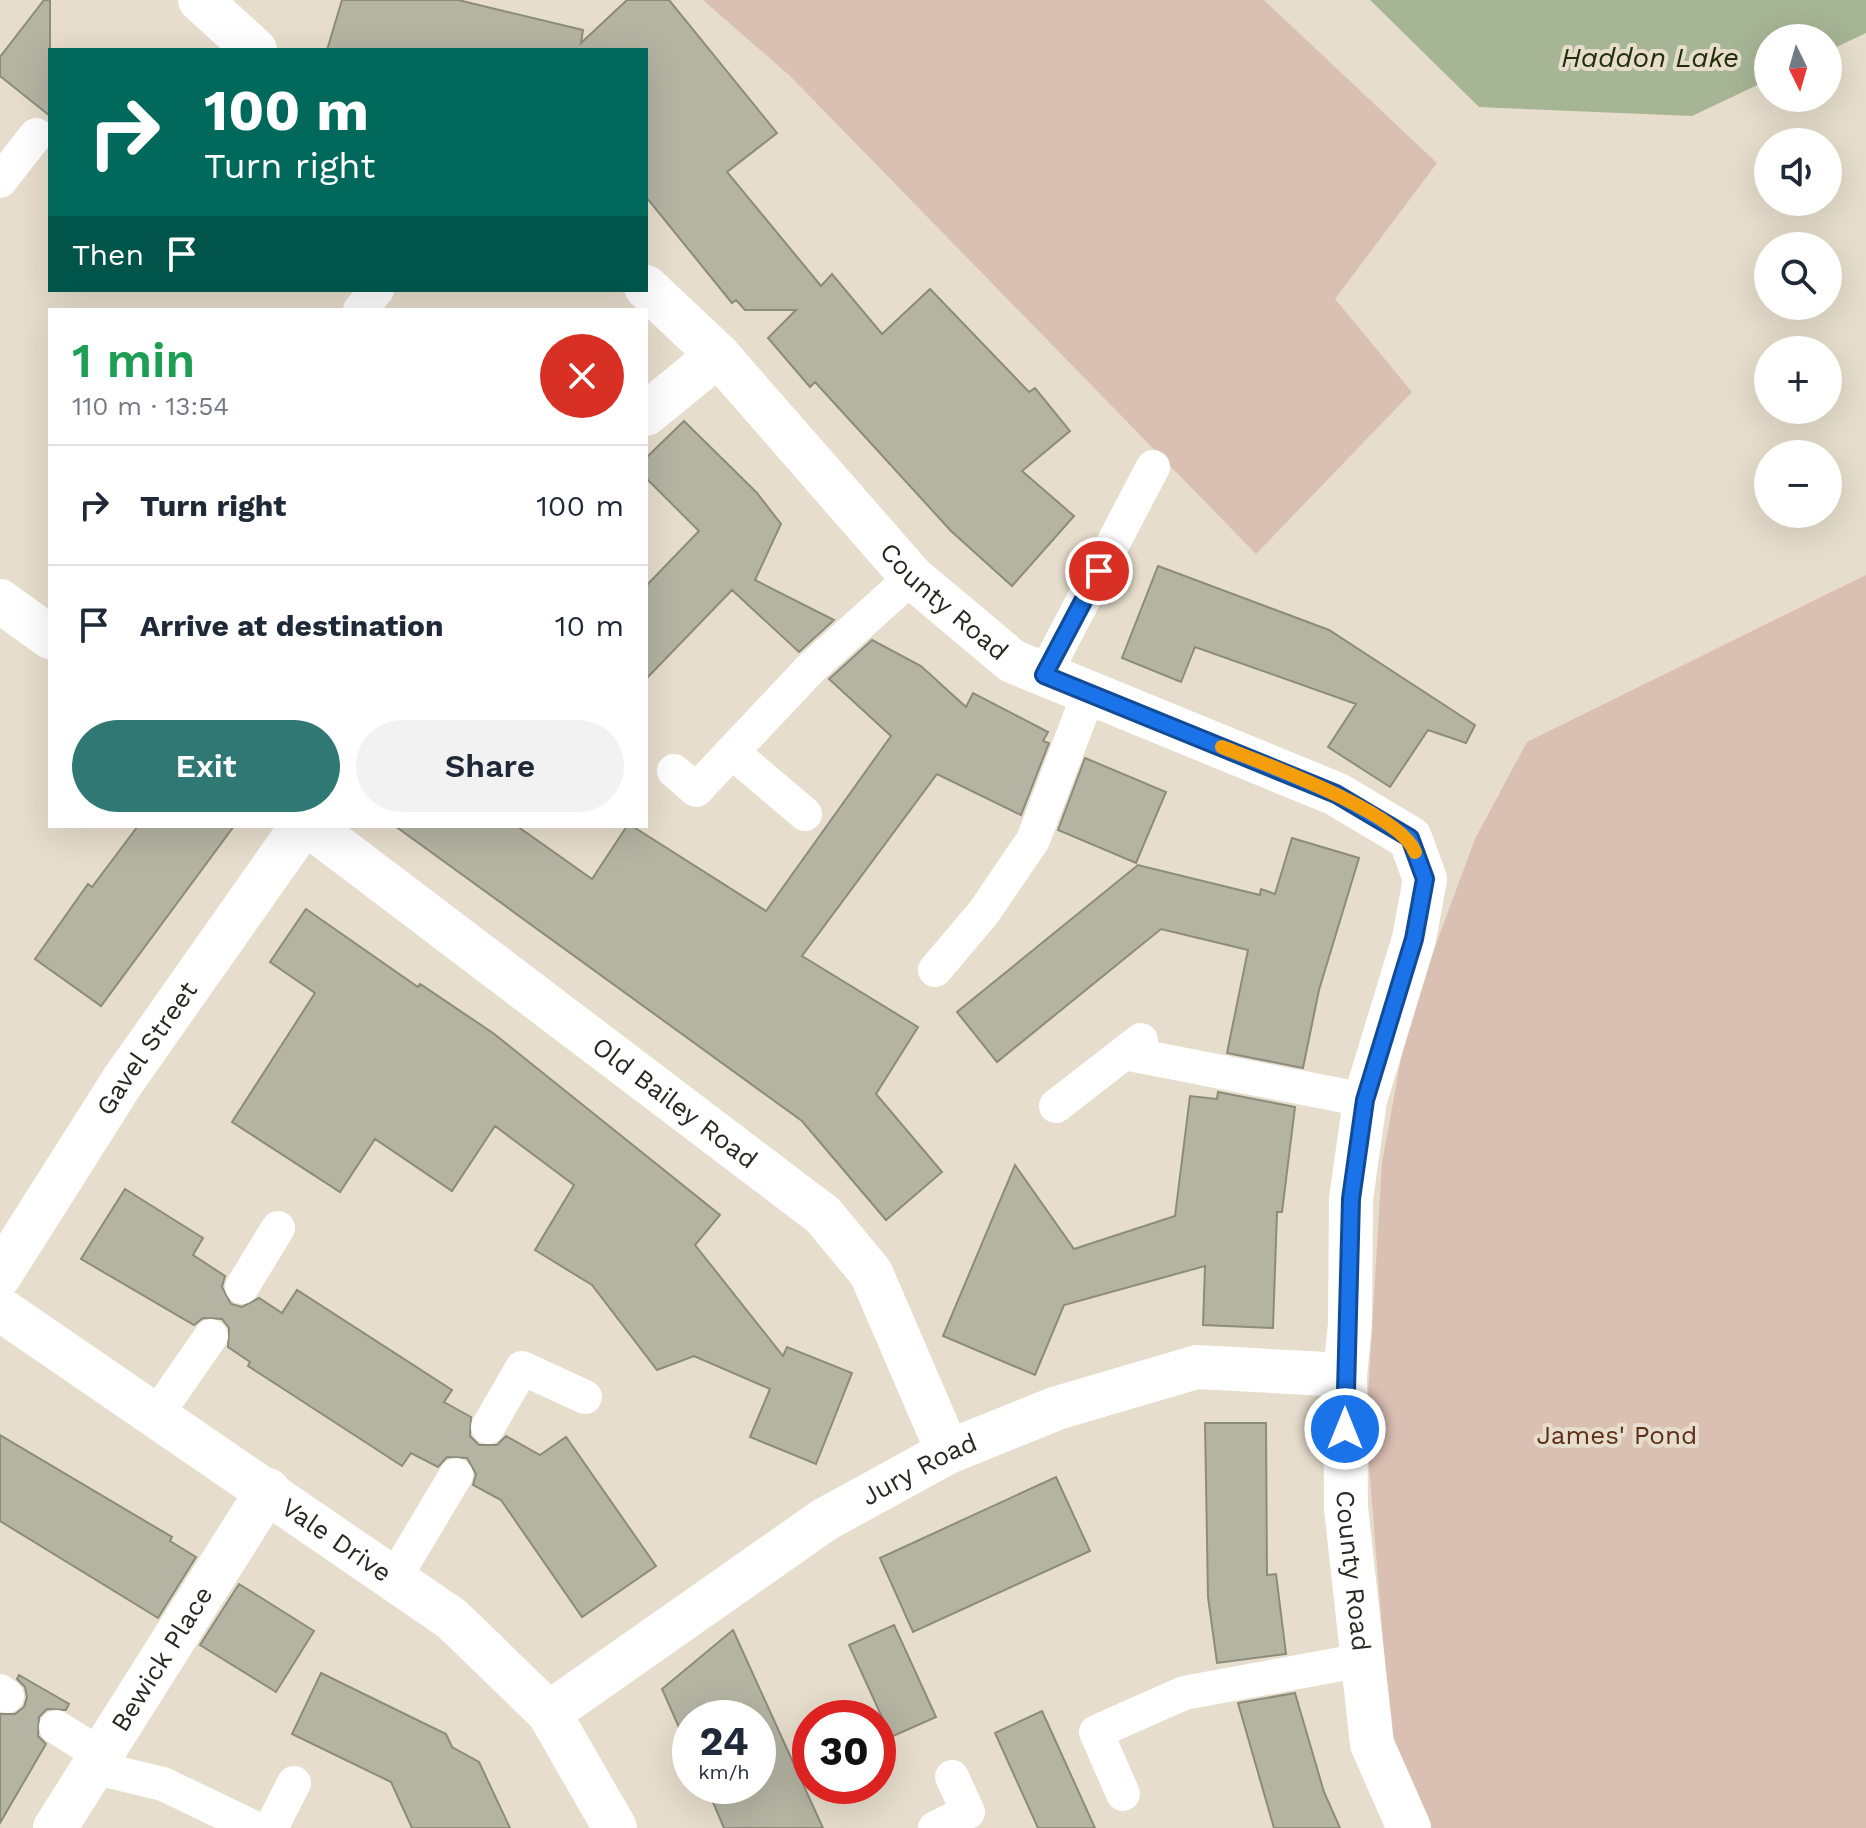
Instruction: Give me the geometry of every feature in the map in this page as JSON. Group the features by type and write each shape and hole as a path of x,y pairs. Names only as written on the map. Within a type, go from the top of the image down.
{"street":[{"path":"200,0 253,48"},
{"name":"County Road","path":"648,289 718,355 912,577 1012,661 1336,794 1410,838 1425,879 1414,939 1365,1100 1351,1199 1350,1324 1345,1375 1346,1508 1372,1744 1409,1828"},
{"path":"648,412 718,355"},
{"path":"0,601 48,636"},
{"name":"Gavel Street","path":"0,1275 122,1082 301,828"},
{"name":"Old Bailey Road","path":"313,828 823,1215 871,1273 948,1452"},
{"name":"Vale Drive","path":"0,1309 452,1619 549,1713 615,1828"},
{"name":"Jury Road","path":"549,1713 824,1520 948,1452 1057,1408 1197,1367 1345,1375"},
{"name":"Bewick Place","path":"55,1828 268,1490"}],"lane":[{"path":"0,181 36,135"},
{"path":"362,308 375,292"},
{"path":"1044,675 1153,467"},
{"path":"674,771 696,790 810,669 912,577"},
{"path":"935,970 984,912 1033,840 1089,693"},
{"path":"732,752 805,814"},
{"path":"1056,1106 1135,1045 1365,1100"},
{"path":"242,1287 278,1228"},
{"path":"157,1414 211,1336"},
{"path":"488,1427 522,1368 585,1397"},
{"path":"394,1579 456,1475"},
{"path":"1123,1794 1096,1732 1184,1693 1363,1660"},
{"path":"56,1727 96,1761 163,1784 255,1828"},
{"path":"935,1828 968,1812 952,1777"},
{"path":"271,1828 294,1783"}],"green space":[{"path":"703,0 1264,0 1437,163 1335,299 1412,392 1256,554 789,75"},
{"name":"James' Pond","path":"1866,575 1866,1828 1426,1828 1391,1740 1366,1428 1382,1163 1408,1020 1475,839 1527,742"}],"water":[{"name":"Haddon Lake","path":"1370,0 1866,0 1866,33 1842,44 1842,24 1754,24 1754,87 1692,116 1479,107"}],"building":[{"path":"44,0 50,0 48,114 0,76 0,57"},
{"path":"342,0 458,0 583,30 581,43 627,0 669,0 777,133 727,172 821,286 832,274 882,334 930,289 1029,392 1035,388 1070,431 1022,471 1074,516 1012,586 951,531 815,382 810,387 768,338 796,310 745,310 736,300 732,303 648,199 648,48 328,48"},
{"path":"684,421 757,493 781,524 755,580 834,620 799,652 732,590 648,677 648,584 699,531 648,480 648,456"},
{"path":"1158,566 1329,630 1475,725 1466,743 1428,730 1390,787 1328,747 1356,704 1195,647 1181,682 1122,658"},
{"path":"872,640 921,666 966,707 973,693 1048,732 1043,741 1049,743 1021,815 937,774 802,956 918,1027 876,1094 942,1172 886,1220 802,1121 398,828 520,828 592,879 626,828 635,828 766,911 891,736 829,679"},
{"path":"1085,758 1166,792 1136,863 1058,830"},
{"path":"136,828 233,828 101,1006 35,959 88,884 92,887"},
{"path":"1292,838 1359,858 1319,990 1303,1068 1227,1053 1248,950 1161,929 997,1062 957,1012 1138,865 1260,895 1261,889 1275,894"},
{"path":"306,909 418,987 420,984 493,1033 720,1215 695,1245 783,1356 787,1347 852,1373 816,1464 750,1437 770,1389 694,1356 657,1370 592,1285 535,1250 574,1185 495,1126 452,1191 375,1139 340,1192 232,1122 315,993 270,962"},
{"path":"1218,1092 1295,1107 1282,1212 1277,1212 1273,1328 1203,1325 1205,1266 1064,1305 1035,1375 943,1336 1015,1165 1074,1249 1175,1216 1190,1096 1217,1099"},
{"path":"125,1189 203,1238 193,1255 225,1276 222,1287 231,1304 242,1307 259,1298 282,1313 297,1290 452,1390 444,1402 471,1417 470,1436 479,1445 497,1445 506,1436 540,1455 566,1437 656,1566 582,1617 501,1500 473,1485 476,1474 467,1458 447,1457 438,1467 411,1453 402,1466 248,1366 250,1362 228,1347 229,1328 222,1319 203,1318 194,1325 81,1259"},
{"path":"1205,1423 1266,1423 1267,1575 1276,1574 1286,1654 1217,1663 1208,1597"},
{"path":"0,1435 172,1537 170,1541 196,1557 158,1618 0,1521"},
{"path":"1056,1477 1090,1551 913,1632 880,1558"},
{"path":"239,1584 314,1631 276,1692 200,1645"},
{"path":"894,1625 936,1717 896,1735 896,1700 874,1700 849,1645"},
{"path":"733,1630 765,1700 672,1700 672,1712 662,1689"},
{"path":"321,1673 446,1734 452,1747 479,1762 510,1828 412,1828 391,1782 292,1734"},
{"path":"19,1675 69,1704 66,1710 47,1709 39,1717 38,1736 46,1744 0,1823 0,1714 15,1714 24,1707 27,1697 25,1687 17,1679"},
{"path":"1295,1693 1324,1792 1340,1828 1274,1828 1238,1703"},
{"path":"1042,1711 1095,1828 1038,1828 995,1733"},
{"path":"776,1725 792,1760 792,1804 812,1804 823,1828 724,1828 714,1804 776,1804"}],"slow traffic":[{"path":"1222,747 1336,794 1410,838 1415,852"}],"route":[{"path":"1099,571 1044,675 1336,794 1410,838 1425,879 1414,939 1365,1100 1351,1199 1345,1429"}]}
